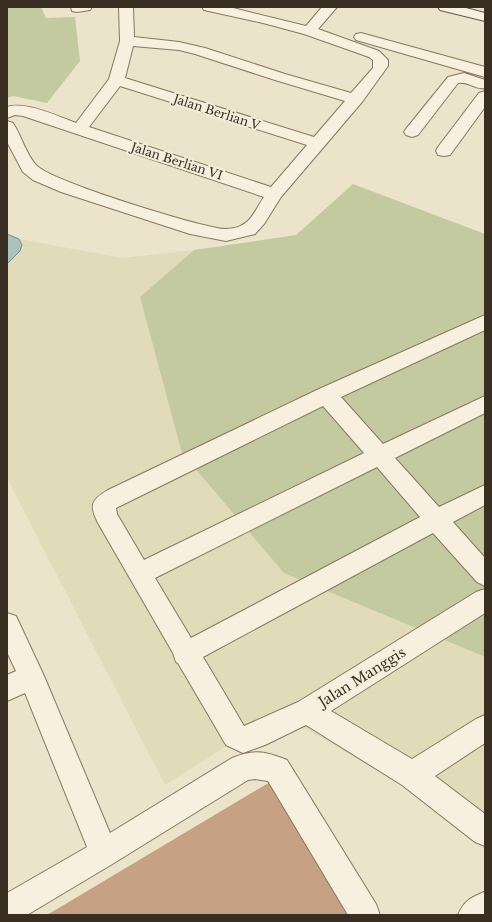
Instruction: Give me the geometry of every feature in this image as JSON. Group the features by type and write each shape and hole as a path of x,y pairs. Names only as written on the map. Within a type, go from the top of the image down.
{"street":[{"path":"79,129 117,80 127,41 126,7"},
{"path":"209,7 312,28 485,72"},
{"path":"312,28 330,7"},
{"path":"445,7 485,18"},
{"path":"7,126 29,168 39,176 67,188 196,230 226,235 250,230 274,194 356,99 380,69 382,64 381,58 374,54 312,28"},
{"path":"127,41 179,46 200,51 280,77 356,99"},
{"path":"412,132 453,80 459,77 465,77 485,85"},
{"name":"Jalan Berlian V","path":"117,80 317,143"},
{"path":"444,151 485,96"},
{"name":"Jalan Berlian VI","path":"7,114 13,110 25,111 274,194"},
{"path":"485,322 326,395 104,504 106,516 185,654 485,494"},
{"path":"326,395 485,575"},
{"path":"139,574 485,404"},
{"name":"Jalan Manggis","path":"185,654 235,736 243,740 256,736 307,711 485,600"},
{"path":"7,624 32,676 104,853"},
{"path":"7,689 32,676"},
{"path":"307,711 412,775 485,832"},
{"path":"412,775 485,728"},
{"path":"7,910 104,853 242,768 251,764 260,764 277,770 365,915"}],"shaded area":[{"path":"19,239 122,258 194,250 141,297 284,573 485,657 485,850 458,818 279,713 165,785 7,478 7,264 20,250 22,245"}],"green space":[{"path":"7,7 41,7 46,18 75,17 80,61 47,103 13,96 7,98"},
{"path":"353,184 485,234 485,657 284,573 182,453 140,297 194,250 296,235"}],"water":[{"path":"7,234 19,239 22,245 20,251 7,264"}],"building":[{"path":"277,778 358,915 47,915 243,798"}]}
